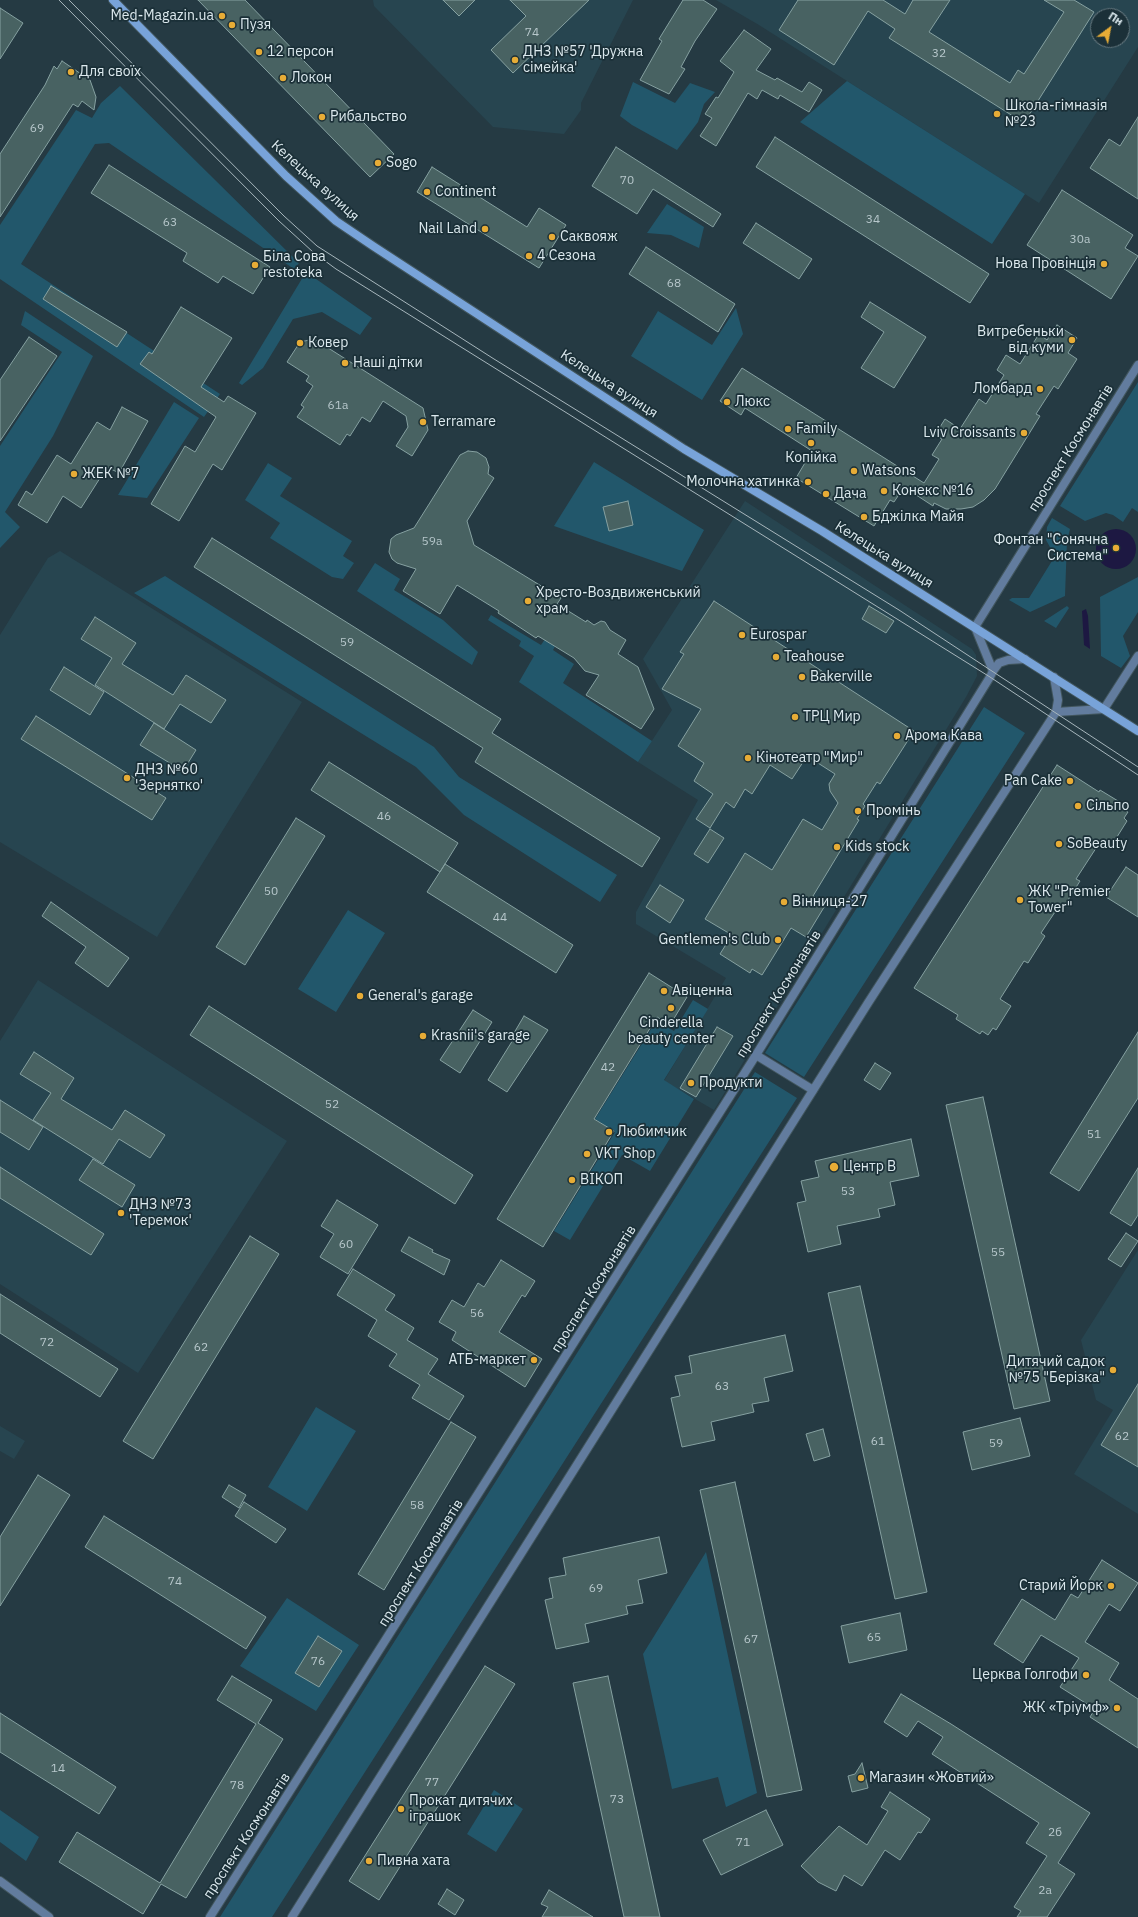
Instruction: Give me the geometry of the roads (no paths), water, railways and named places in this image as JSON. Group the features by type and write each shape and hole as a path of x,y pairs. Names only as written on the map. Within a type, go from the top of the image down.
{"main road":[{"name":"Келецька вулиця","path":"113,0 286,176 336,221 684,449 822,531 1138,730"}],"street":[{"name":"проспект Космонавтів","path":"975,627 1138,365"},
{"path":"975,627 993,671"},
{"path":"1056,712 1104,710 1138,656"},
{"name":"проспект Космонавтів","path":"210,1917 756,1055 993,671 999,662 1017,659 1025,660"},
{"path":"292,1917 813,1090 1056,712 1058,700 1054,678"},
{"path":"756,1055 813,1090"},
{"path":"0,1881 48,1917"}],"tram line":[{"path":"59,0 279,221 313,252 336,269 990,677 1138,775"},
{"path":"69,0 284,216 317,246 494,359 899,610 1138,767"}],"place":[{"name":"Med-Magazin.ua","path":"222,16"},
{"name":"Пузя","path":"232,25"},
{"name":"12 персон","path":"259,52"},
{"name":"ДНЗ №57 'Дружна сімейка'","path":"515,60"},
{"name":"Для своїх","path":"71,72"},
{"name":"Локон","path":"283,78"},
{"name":"Школа-гімназія №23","path":"997,114"},
{"name":"Рибальство","path":"322,117"},
{"name":"Sogo","path":"378,163"},
{"name":"Continent","path":"427,192"},
{"name":"Nail Land","path":"485,229"},
{"name":"Саквояж","path":"552,237"},
{"name":"4 Сезона","path":"529,256"},
{"name":"Нова Провінція","path":"1104,264"},
{"name":"Біла Сова restoteka","path":"255,265"},
{"name":"Витребеньки від куми","path":"1072,340"},
{"name":"Ковер","path":"300,343"},
{"name":"Наші дітки","path":"345,363"},
{"name":"Ломбард","path":"1040,389"},
{"name":"Люкс","path":"727,402"},
{"name":"Terramare","path":"423,422"},
{"name":"Family","path":"788,429"},
{"name":"Lviv Croissants","path":"1024,433"},
{"name":"Копійка","path":"811,443"},
{"name":"Watsons","path":"854,471"},
{"name":"ЖЕК №7","path":"74,474"},
{"name":"Молочна хатинка","path":"808,482"},
{"name":"Конекс №16","path":"884,491"},
{"name":"Дача","path":"826,494"},
{"name":"Бджілка Майя","path":"864,517"},
{"name":"Фонтан \"Сонячна Система\"","path":"1116,548"},
{"name":"Хресто-Воздвиженський храм","path":"528,601"},
{"name":"Eurospar","path":"742,635"},
{"name":"Teahouse","path":"776,657"},
{"name":"Bakerville","path":"802,677"},
{"name":"ТРЦ Мир","path":"795,717"},
{"name":"Арома Кава","path":"897,736"},
{"name":"Кінотеатр \"Мир\"","path":"748,758"},
{"name":"ДНЗ №60 'Зернятко'","path":"127,778"},
{"name":"Pan Cake","path":"1070,781"},
{"name":"Сільпо","path":"1078,806"},
{"name":"Промінь","path":"858,811"},
{"name":"SoBeauty","path":"1059,844"},
{"name":"Kids stock","path":"837,847"},
{"name":"ЖК \"Premier Tower\"","path":"1020,900"},
{"name":"Вінниця-27","path":"784,902"},
{"name":"Gentlemen's Club","path":"778,940"},
{"name":"Авіценна","path":"664,991"},
{"name":"General's garage","path":"360,996"},
{"name":"Cinderella beauty center","path":"671,1008"},
{"name":"Krasnii's garage","path":"423,1036"},
{"name":"Продукти","path":"691,1083"},
{"name":"Любимчик","path":"609,1132"},
{"name":"VKT Shop","path":"587,1154"},
{"name":"Центр В","path":"834,1167"},
{"name":"ВІКОП","path":"572,1180"},
{"name":"ДНЗ №73 'Теремок'","path":"121,1213"},
{"name":"АТБ-маркет","path":"534,1360"},
{"name":"Дитячий садок №75 \"Берізка\"","path":"1113,1370"},
{"name":"Старий Йорк","path":"1111,1586"},
{"name":"Церква Голгофи","path":"1086,1675"},
{"name":"ЖК «Тріумф»","path":"1117,1708"},
{"name":"Магазин «Жовтий»","path":"861,1778"},
{"name":"Прокат дитячих іграшок","path":"401,1809"},
{"name":"Пивна хата","path":"369,1861"}]}
